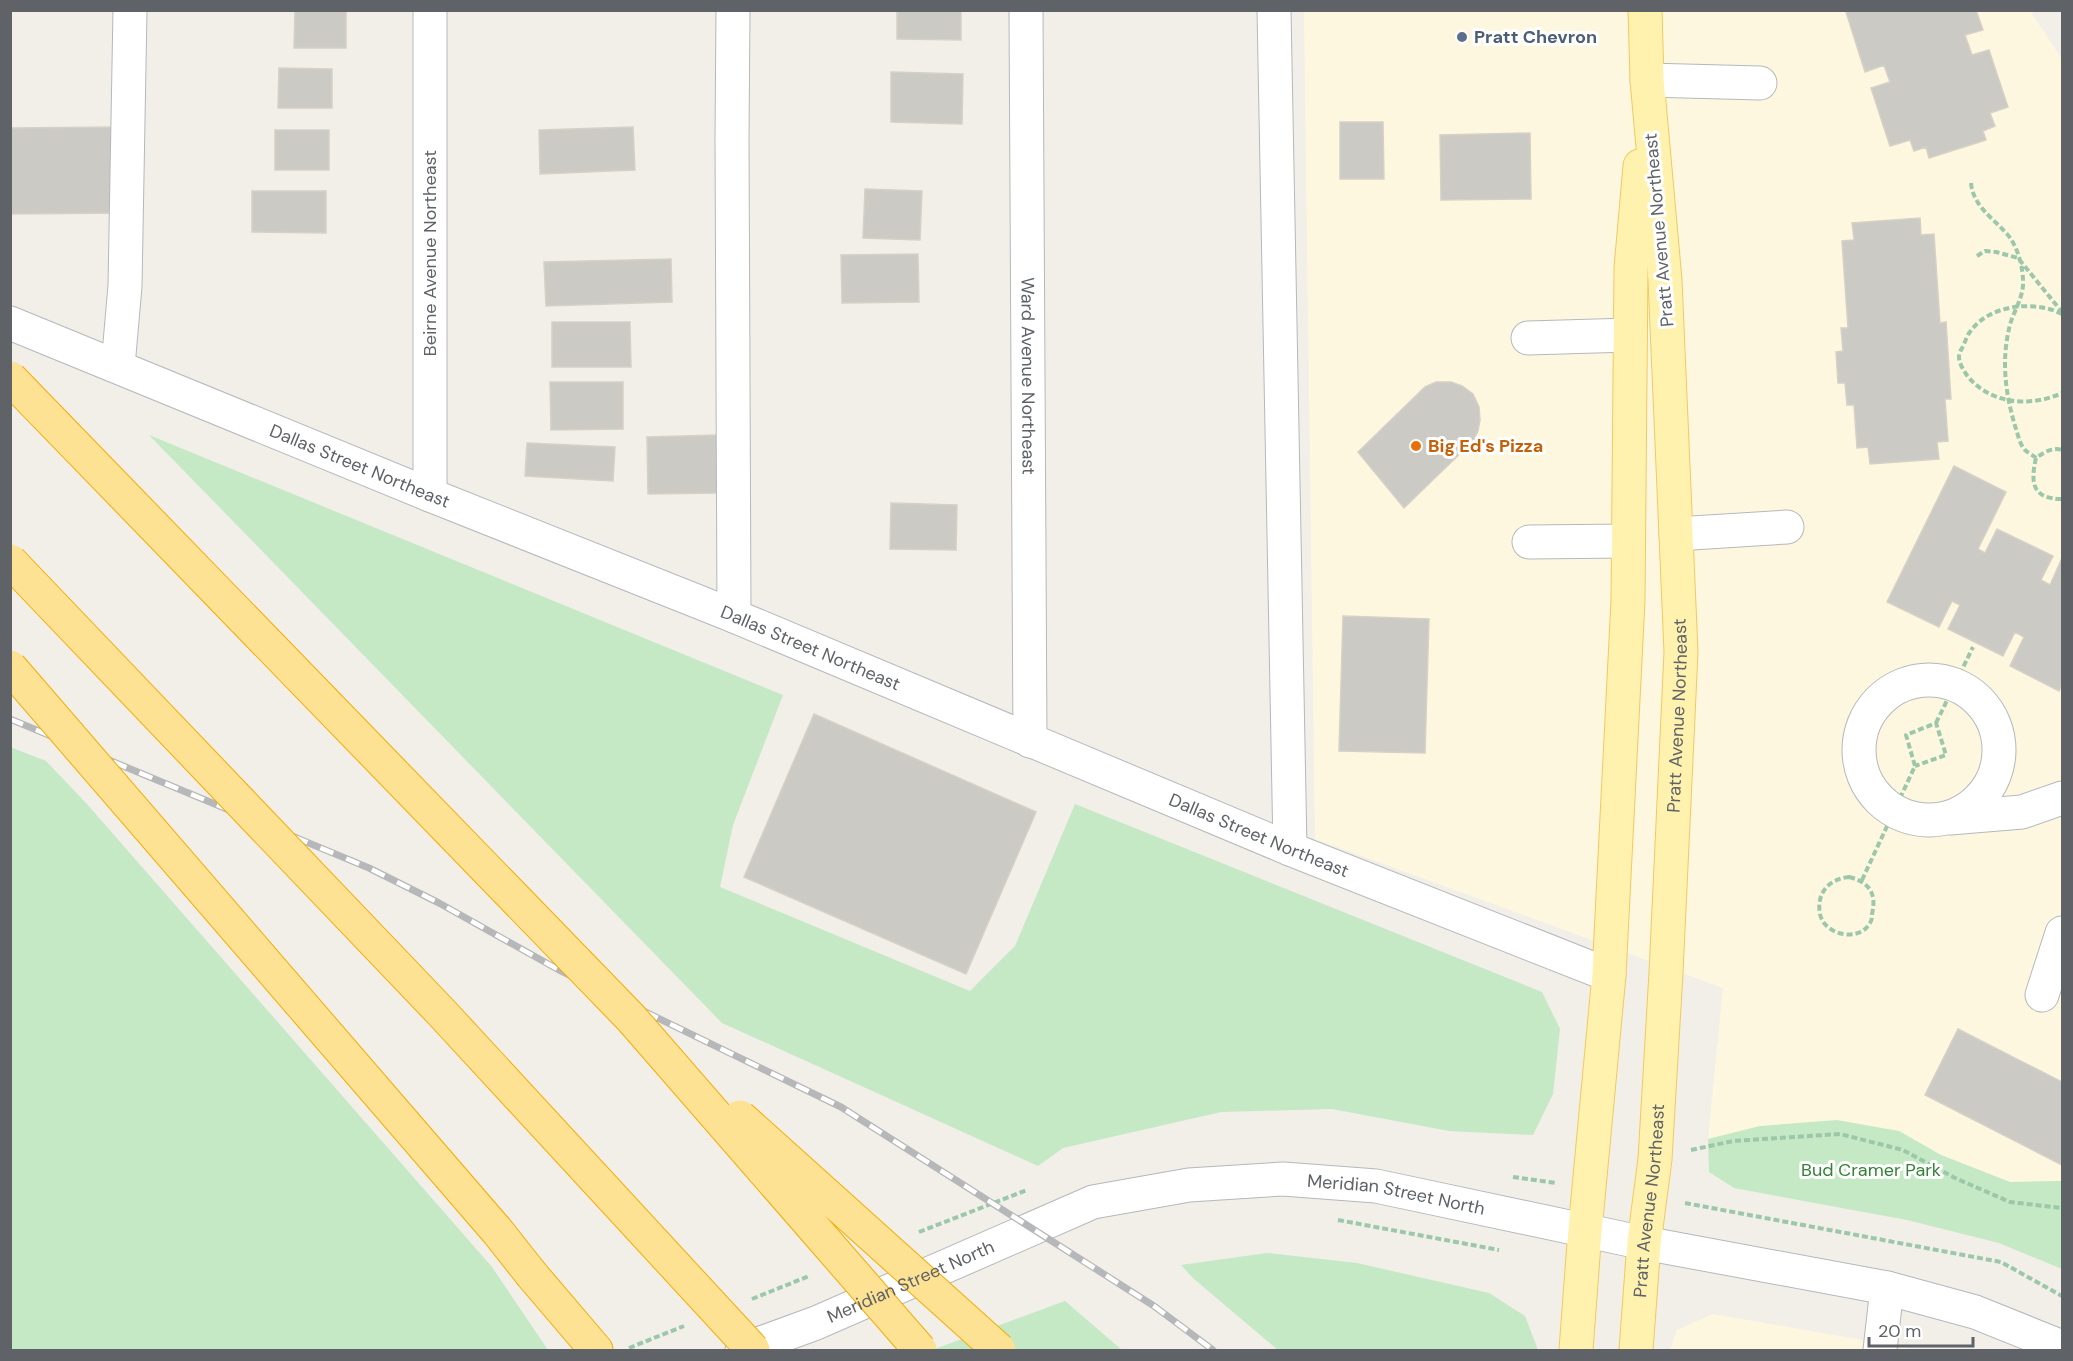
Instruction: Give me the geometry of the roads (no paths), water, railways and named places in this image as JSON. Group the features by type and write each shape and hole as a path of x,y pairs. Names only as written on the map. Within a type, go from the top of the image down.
{"highway":[{"path":"10,378 631,1018 920,1350"},
{"path":"10,561 442,1013 753,1350"},
{"path":"10,667 498,1232 596,1350"},
{"path":"631,1018 999,1350"},
{"path":"532,1275 585,1350"}],"main road":[{"name":"Pratt Avenue Northeast","path":"1636,1350 1644,1243 1655,1158 1681,652 1665,280 1647,80 1645,10"},
{"name":"Pratt Avenue Northeast","path":"1576,1350 1609,975 1628,601 1631,268 1647,80"}],"street":[{"path":"117,366 125,286 130,10"},
{"name":"Beirne Avenue Northeast","path":"430,10 430,495"},
{"path":"734,10 732,138 734,616"},
{"name":"Ward Avenue Northeast","path":"1026,10 1030,741"},
{"path":"1274,10 1290,849"},
{"path":"1647,80 1760,82"},
{"name":"Dallas Street Northeast","path":"10,323 430,495 734,616 1290,849 1609,975"},
{"path":"1528,338 1630,335"},
{"path":"1676,534 1787,527"},
{"path":"1529,542 1628,541"},
{"path":"1949,818 1971,807 1988,789 1997,766 1998,741 1991,718 1976,698 1955,685 1927,680 1899,686 1876,704 1862,728 1859,756 1867,784 1893,811 1920,821 2022,812 2062,798"},
{"path":"2042,995 2062,933"},
{"name":"Meridian Street North","path":"742,1350 816,1323 1093,1202 1189,1185 1283,1179 1376,1186 1644,1243 1887,1288 1976,1312 2062,1347"},
{"path":"1880,1350 1887,1288"}],"railway":[{"path":"10,719 369,868 439,903 559,970 841,1107 1154,1306 1213,1350"}],"place":[{"name":"Pratt Chevron","path":"1462,37"},
{"name":"Big Ed's Pizza","path":"1416,446"}],"park label":[{"name":"Bud Cramer Park","path":"1871,1170"}]}
